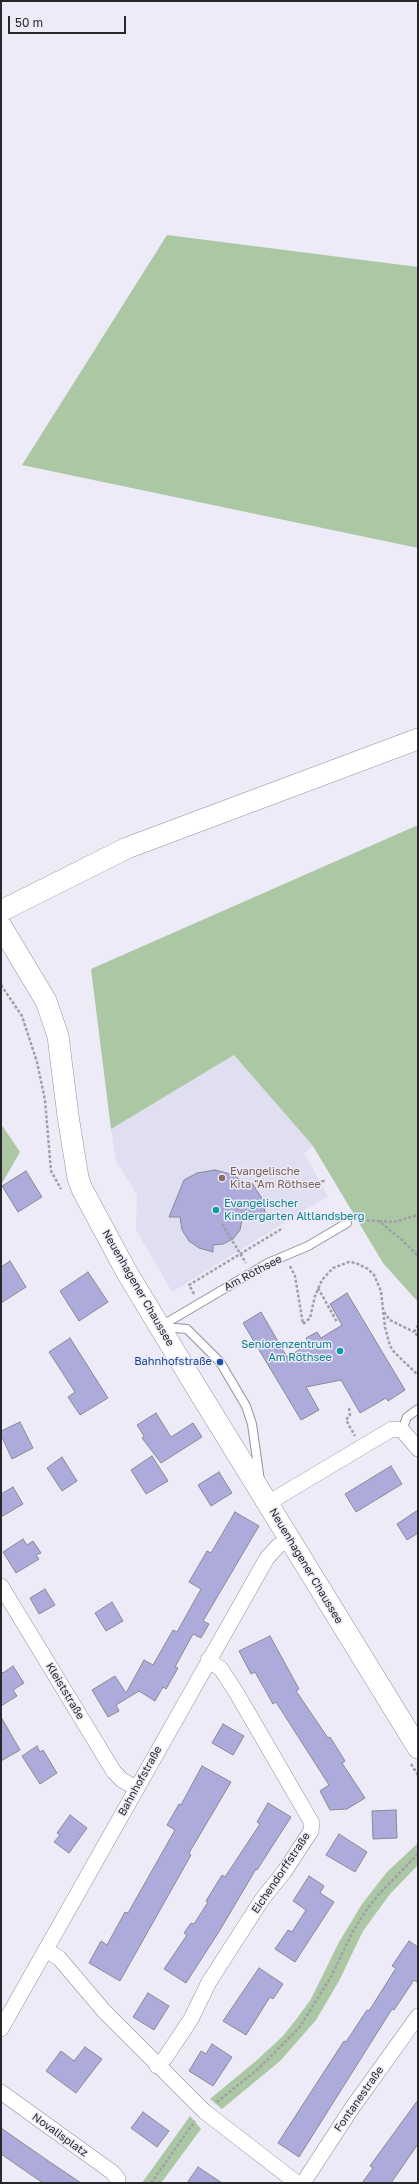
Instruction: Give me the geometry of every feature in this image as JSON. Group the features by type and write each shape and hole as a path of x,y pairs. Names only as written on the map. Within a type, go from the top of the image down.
{"street":[{"path":"1,911 127,848 418,739"},
{"name":"Neuenhagener Chaussee","path":"1,926 46,1001 58,1036 68,1116 78,1178 82,1189 160,1326 264,1496 289,1540 418,1748"},
{"path":"264,1496 392,1429 402,1430 418,1449"},
{"name":"Bahnhofstraße","path":"1,2029 208,1660 267,1558 278,1546 289,1540"},
{"name":"Kleiststraße","path":"1,1586 114,1772 122,1780 136,1788"},
{"name":"Eichendorffstraße","path":"157,2066 165,2058 191,2019 209,1982 263,1898 284,1872 311,1831 312,1823 236,1692 221,1669 208,1660"},
{"path":"46,1950 60,1958 104,2011 204,2112 297,2183"},
{"name":"Fontanestraße","path":"303,2183 352,2108 418,2016"},
{"name":"Novalisplatz","path":"1,2092 112,2172 118,2179"}],"lane":[{"name":"Am Röthsee","path":"160,1326 252,1272 308,1246 347,1223"},
{"path":"160,1326 187,1329 220,1362 246,1406 252,1424 264,1496"},
{"path":"402,1430 407,1417 418,1409"}],"path":[{"path":"347,1223 358,1220 394,1222 418,1215"},
{"path":"379,1222 402,1240 418,1256"},
{"path":"222,1224 252,1272"},
{"path":"200,1303 189,1285 283,1228"},
{"path":"284,1256 295,1276 303,1324 310,1318 317,1288 333,1268 349,1262 356,1263 368,1269 378,1283 387,1337 390,1346 395,1354 418,1375"},
{"path":"317,1288 337,1322"},
{"path":"383,1312 390,1320 414,1332 418,1336"},
{"path":"414,1332 418,1325"},
{"path":"151,2183 197,2118 258,2069 299,2028 332,1975 351,1935 365,1912 378,1895 418,1854"}],"shaded area":[{"name":"Evangelische Kita \"Am Röthsee\"","path":"234,1055 313,1146 304,1153 328,1196 172,1292 136,1230 137,1195 116,1161 111,1129"}],"green space":[{"path":"167,235 418,267 418,548 22,465"},
{"path":"418,825 418,1302 383,1263 313,1146 234,1055 111,1129 91,969"},
{"path":"1,1124 20,1152 1,1185"},
{"path":"418,1843 418,1865 390,1894 363,1931 339,1981 316,2020 280,2061 222,2109 210,2099 283,2036 311,1999 339,1942 362,1904 387,1872"},
{"path":"190,2116 201,2129 161,2183 142,2183"}],"building":[{"name":"Evangelischer Kindergarten Altlandsberg","path":"215,1170 234,1175 249,1186 252,1183 263,1200 266,1220 242,1220 240,1230 233,1239 223,1244 213,1245 213,1252 199,1248 189,1241 182,1230 180,1217 169,1217 184,1180 197,1173"},
{"path":"26,1171 42,1197 18,1212 2,1186"},
{"path":"10,1261 26,1287 1,1303 1,1267"},
{"path":"88,1272 108,1302 79,1321 60,1291"},
{"name":"Seniorenzentrum Am Röthsee","path":"347,1293 405,1390 388,1401 386,1398 360,1413 341,1380 306,1387 319,1410 301,1420 243,1323 261,1312 287,1357 309,1344 306,1338 317,1332 321,1338 342,1325 330,1304"},
{"path":"70,1338 108,1398 80,1415 68,1397 75,1392 49,1352"},
{"path":"156,1413 171,1437 193,1423 202,1437 161,1463 142,1438 144,1436 137,1425"},
{"path":"20,1422 33,1448 12,1459 1,1435 1,1431"},
{"path":"152,1456 168,1481 146,1494 131,1470"},
{"path":"62,1457 77,1481 62,1491 47,1468"},
{"path":"391,1466 402,1484 356,1512 345,1494"},
{"path":"219,1472 232,1493 211,1506 198,1485"},
{"path":"13,1487 23,1504 1,1517 1,1494"},
{"path":"418,1510 418,1533 407,1540 397,1524"},
{"path":"235,1512 259,1526 203,1621 209,1624 201,1638 193,1634 175,1667 178,1668 166,1689 163,1687 155,1701 139,1691 116,1705 119,1711 108,1717 92,1690 115,1676 126,1693 144,1660 153,1665 173,1630 177,1632 201,1589 189,1582 207,1551 211,1553"},
{"path":"23,1539 27,1545 33,1541 41,1553 36,1555 39,1559 16,1573 3,1552"},
{"path":"45,1589 55,1605 39,1614 30,1598"},
{"path":"112,1602 123,1621 106,1631 95,1613"},
{"path":"270,1636 299,1689 296,1691 328,1738 330,1737 345,1761 342,1763 365,1798 347,1809 330,1810 320,1791 329,1785 276,1702 273,1704 255,1672 251,1674 239,1651"},
{"path":"13,1666 24,1683 13,1690 17,1696 1,1706 1,1671 3,1673"},
{"path":"1,1717 20,1750 1,1761"},
{"path":"223,1724 244,1736 233,1755 212,1743"},
{"path":"37,1746 40,1752 43,1750 57,1773 40,1784 22,1756"},
{"path":"202,1766 231,1782 189,1853 191,1855 120,1981 89,1963 101,1941 107,1945 125,1912 128,1913 175,1830 167,1825 179,1804 181,1805"},
{"path":"268,1803 291,1817 257,1870 256,1869 220,1930 186,1983 164,1969 187,1935 184,1933 191,1923 194,1924 208,1902 206,1901 222,1875 225,1877 260,1824 257,1822"},
{"path":"396,1810 397,1838 373,1839 372,1811"},
{"path":"70,1815 87,1828 69,1853 54,1842 60,1835 57,1833"},
{"path":"339,1834 367,1852 355,1872 326,1855"},
{"path":"309,1876 324,1886 320,1893 334,1902 295,1962 275,1949 288,1930 292,1932 306,1910 293,1901"},
{"path":"409,1941 418,1947 418,1983 414,1980 394,2010 392,2009 299,2157 278,2143 344,2041 346,2042 367,2010 369,2011 396,1968 392,1966"},
{"path":"259,1968 283,1984 273,1999 270,1997 246,2035 223,2021"},
{"path":"148,1993 169,2006 154,2030 133,2017"},
{"path":"212,2044 232,2057 213,2086 189,2071 201,2051 206,2054"},
{"path":"85,2047 102,2059 76,2093 46,2071 61,2051 74,2061"},
{"path":"418,2100 418,2144 391,2183 362,2183 373,2168 370,2166"},
{"path":"143,2112 169,2131 157,2147 131,2128"},
{"path":"1,2128 81,2183 43,2183 1,2154"},
{"path":"198,2167 222,2183 187,2183"}],"place":[{"name":"Evangelische Kita \"Am Röthsee\"","path":"222,1178"},
{"name":"Evangelischer Kindergarten Altlandsberg","path":"216,1210"},
{"name":"Seniorenzentrum Am Röthsee","path":"340,1351"},
{"name":"Bahnhofstraße","path":"220,1362"}]}
